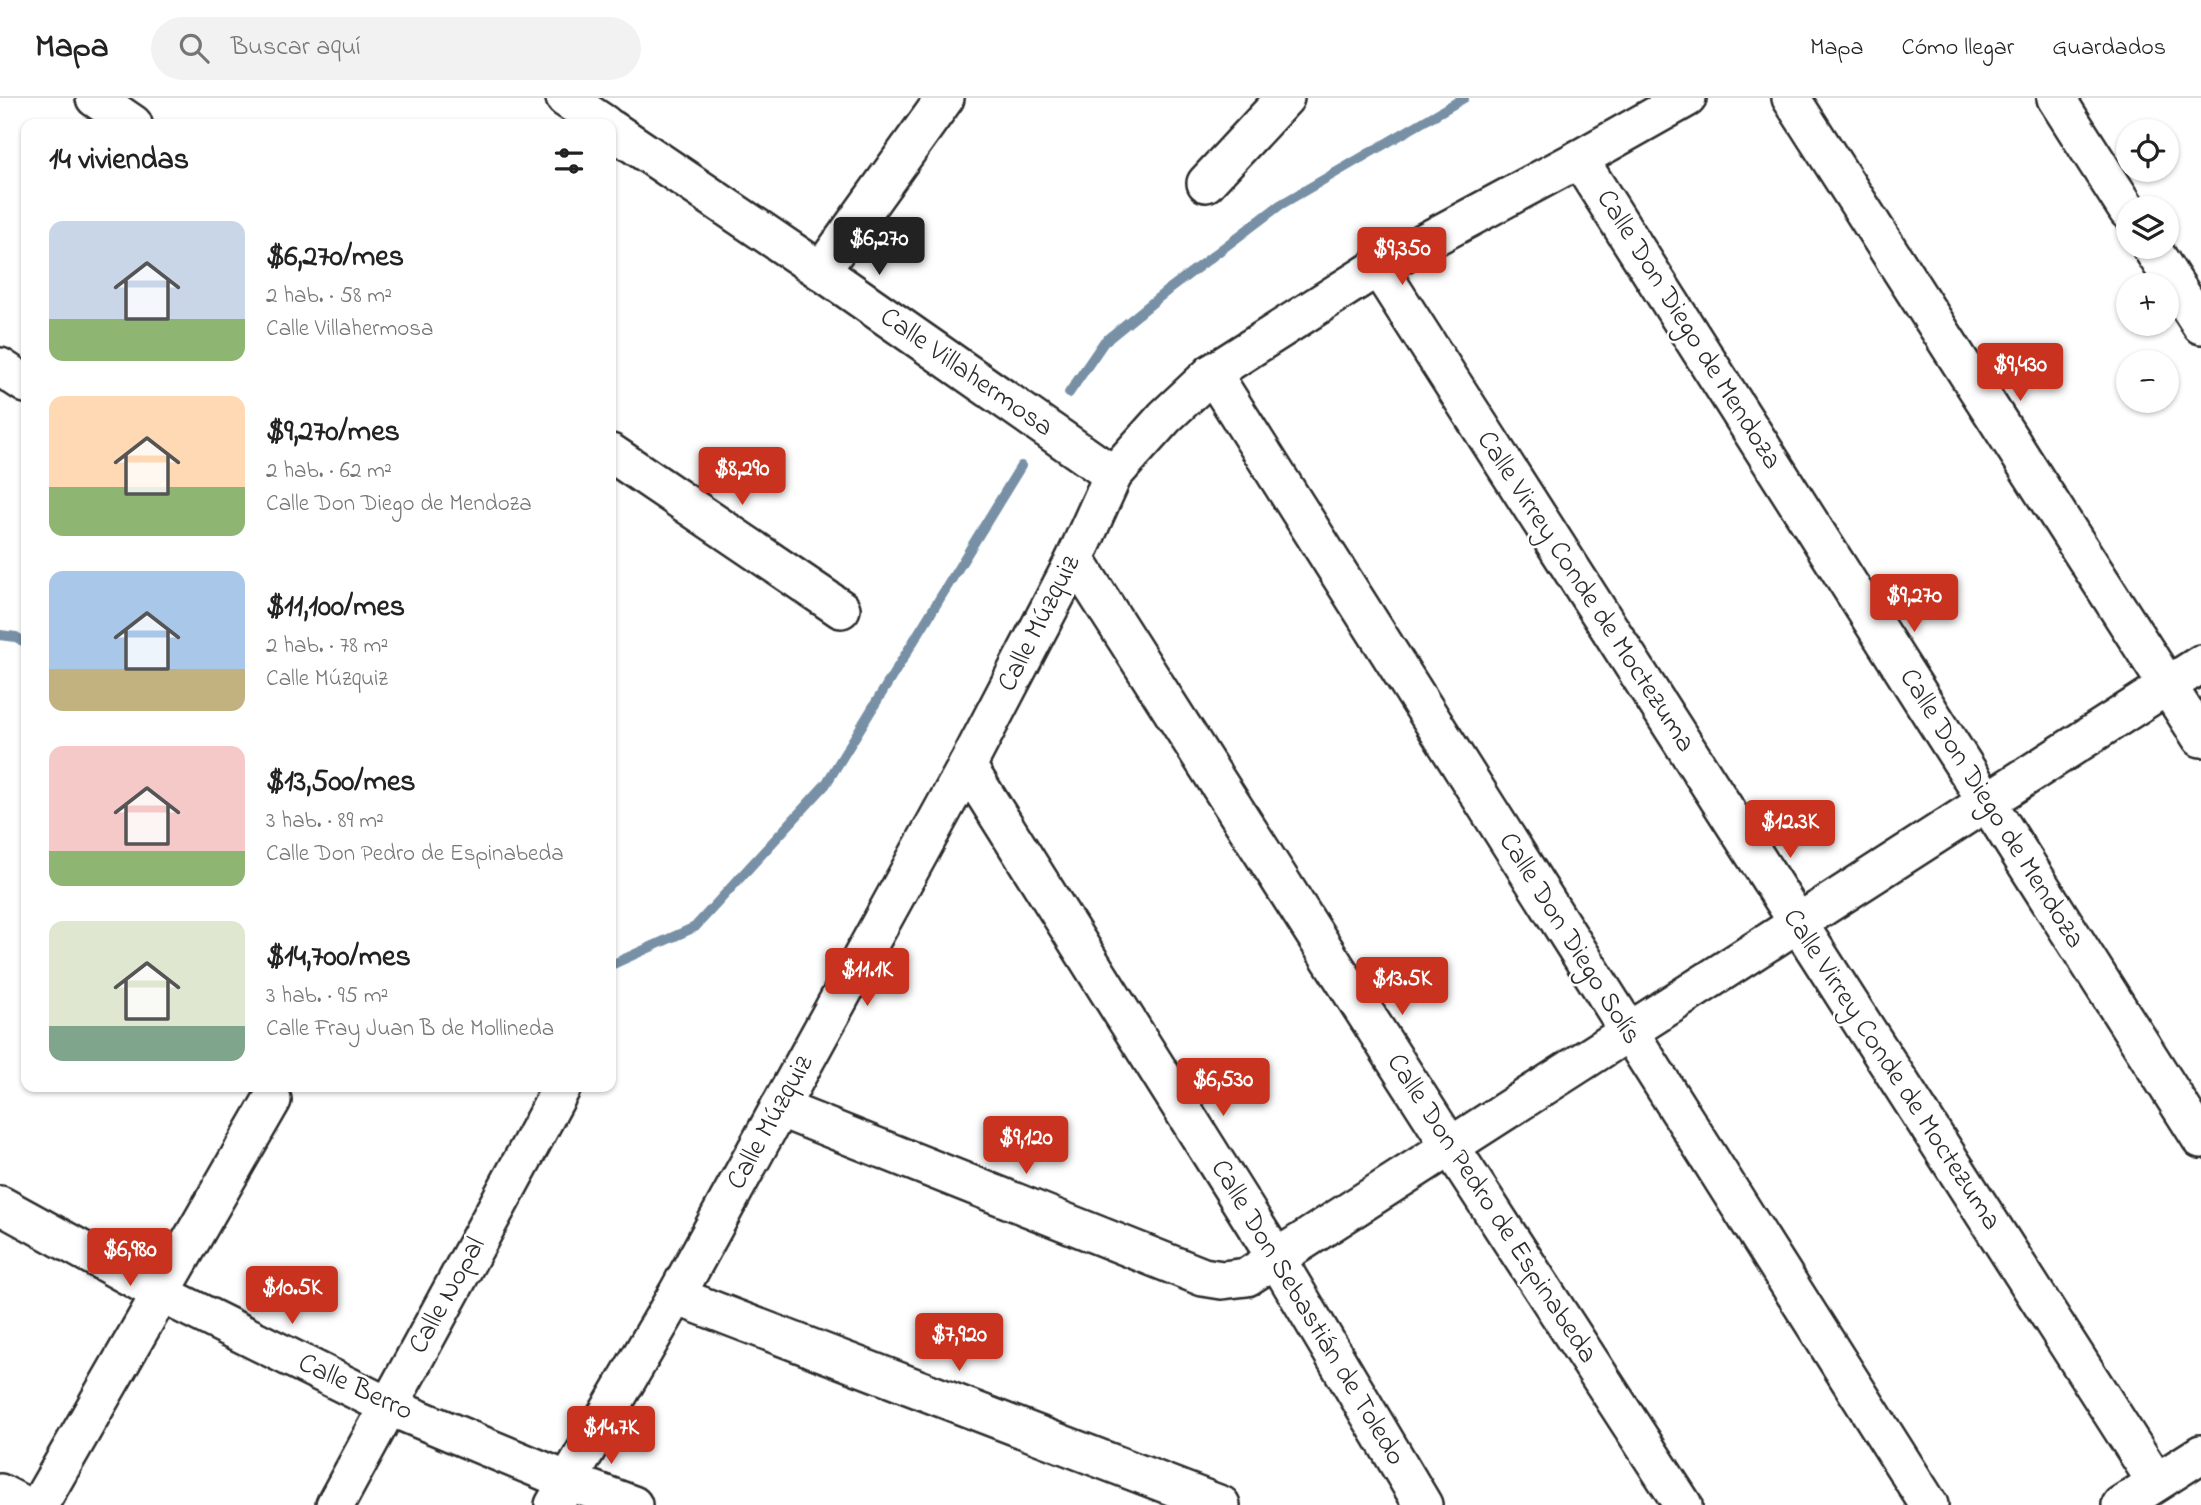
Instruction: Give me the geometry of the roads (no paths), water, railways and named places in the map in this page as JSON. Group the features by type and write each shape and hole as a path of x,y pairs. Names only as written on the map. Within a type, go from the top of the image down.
{"street":[{"path":"95,98 126,119"},
{"path":"821,271 945,98"},
{"path":"1206,183 1285,98"},
{"name":"Calle Múzquiz","path":"561,1493 676,1296 967,766 1075,559 1113,475 1165,417 1212,373 1378,267 1687,98"},
{"path":"1791,98 2201,738"},
{"path":"2056,98 2118,196"},
{"name":"Calle Villahermosa","path":"616,132 1113,475"},
{"name":"Calle Don Diego de Mendoza","path":"1579,159 2201,1139"},
{"path":"2159,259 2201,325"},
{"name":"Calle Virrey Conde de Moctezuma","path":"1378,267 2156,1482"},
{"path":"0,367 21,381"},
{"name":"Calle Don Diego Solís","path":"1212,373 1929,1505"},
{"path":"616,456 841,610"},
{"name":"Calle Don Pedro de Espinabeda","path":"1075,559 1683,1505"},
{"path":"779,1108 1203,1278 1222,1280 1247,1277 2201,664"},
{"name":"Calle Don Sebastián de Toledo","path":"967,766 1276,1258 1423,1505"},
{"name":"Calle Nopal","path":"335,1505 559,1092"},
{"path":"39,1505 272,1100"},
{"name":"Calle Berro","path":"0,1205 160,1293 561,1493 633,1505"},
{"path":"676,1296 1221,1505"},
{"path":"2121,1505 2201,1454"},
{"path":"0,1493 23,1505"}],"waterway":[{"path":"1069,393 1104,342 1280,205 1464,98"},
{"path":"616,963 695,927 826,784 1021,466"},
{"path":"0,635 21,640"}]}
